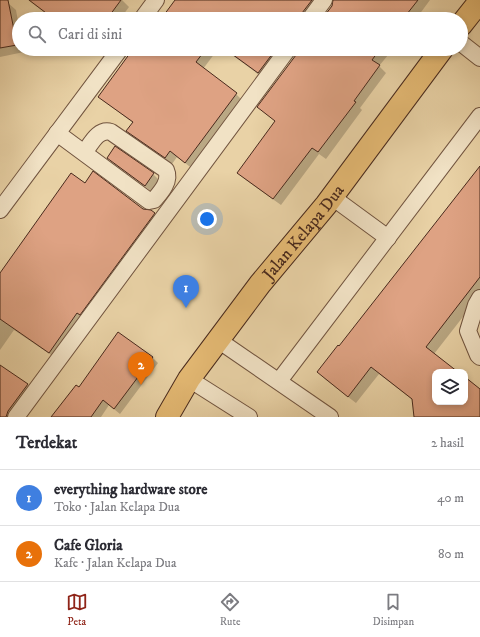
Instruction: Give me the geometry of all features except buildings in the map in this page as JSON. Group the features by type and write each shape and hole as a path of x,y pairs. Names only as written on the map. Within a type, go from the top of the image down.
{"highway":[{"path":"468,17 480,1"},
{"name":"Jalan Kelapa Dua","path":"167,417 189,379 218,340 260,284 332,197 437,56"}],"street":[{"path":"147,12 156,0"},
{"path":"315,12 324,0"},
{"path":"468,49 480,58"},
{"path":"0,210 115,56"},
{"path":"16,417 283,56"},
{"path":"279,381 480,116"},
{"path":"57,133 84,153 150,201 154,200 168,175 166,170 110,132 106,131 99,133 84,153"},
{"path":"332,197 388,238"},
{"path":"480,298 476,305 468,331 478,356 480,357"},
{"path":"218,340 330,417"},
{"path":"189,379 249,417"}],"place":[{"name":"everything hardware store","path":"186,308"},
{"name":"Cafe Gloria","path":"141,385"}]}
